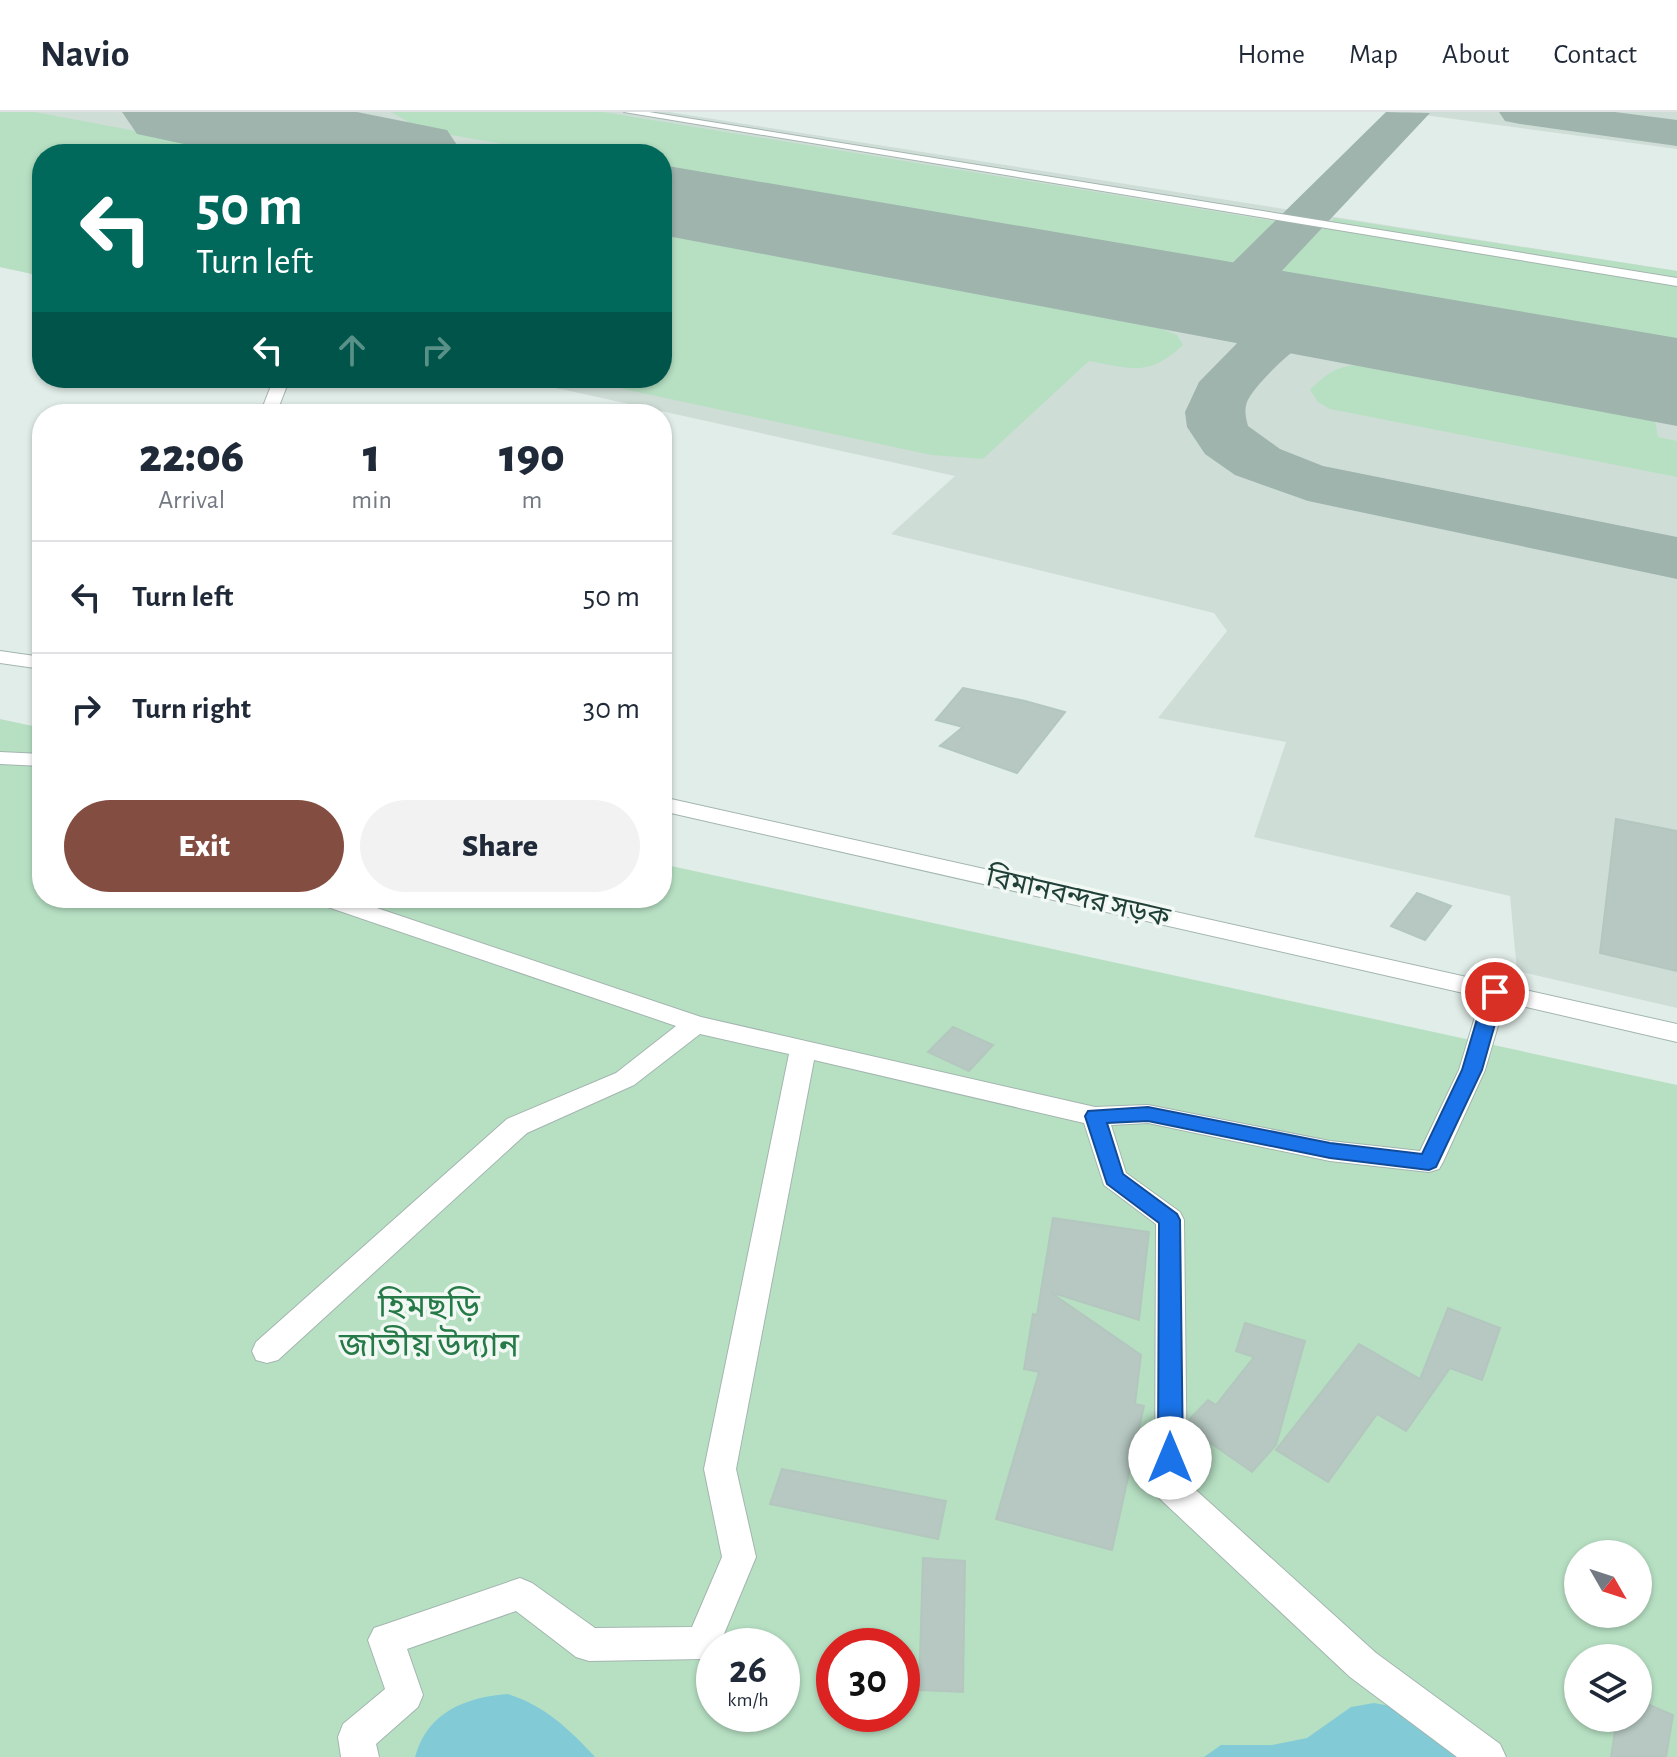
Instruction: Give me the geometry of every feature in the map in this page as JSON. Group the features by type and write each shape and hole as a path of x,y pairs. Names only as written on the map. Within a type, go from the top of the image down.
{"street":[{"path":"629,112 1677,282"},
{"path":"0,657 32,662"},
{"path":"0,758 32,760"},
{"name":"বিমানবন্দর সড়ক","path":"672,806 1677,1033"},
{"path":"354,908 696,1024 1095,1116 1148,1114 1330,1151 1429,1162 1472,1070 1495,992"},
{"path":"267,1351 517,1126 625,1079 696,1024"},
{"path":"360,1757 356,1737 405,1695 386,1640 520,1594 589,1645 703,1643 739,1557 720,1469 803,1049"},
{"path":"1095,1116 1114,1178 1170,1220 1171,1488 1363,1665 1487,1757"}],"shaded area":[{"path":"0,112 669,112 1677,271 1677,1008 1517,971 1510,896 1254,837 1286,742 1158,718 1227,631 1214,613 891,534 955,476 672,414 672,404 629,404 556,388 672,388 672,144 32,144 32,274 0,267"},
{"path":"1402,112 1677,112 1677,149 1409,113"}],"green space":[{"path":"0,112 35,112 205,144 32,144 32,274 0,267"},
{"path":"391,112 603,112 1323,229 1334,218 1677,271 1677,346 672,173 672,144 503,144 422,130"},
{"path":"672,232 1139,320 1177,335 1183,345 1160,362 1139,368 1089,361 983,459 931,455 619,388 672,388"},
{"path":"1355,365 1391,365 1654,415 1658,437 1677,441 1677,477 1330,409 1318,402 1310,390 1338,369"},
{"name":"হিমছড়ি জাতীয় উদ্যান","path":"0,719 32,726 32,908 672,908 672,866 1677,1085 1677,1757 0,1757"}],"water":[{"path":"508,1694 534,1705 556,1720 595,1757 415,1757 429,1729 450,1710 477,1699"},
{"path":"1374,1703 1401,1708 1477,1757 1204,1757 1221,1745 1272,1745 1307,1738 1351,1707"}],"building":[{"path":"963,688 1065,712 1017,773 940,746 963,727 936,720"},
{"path":"1616,819 1677,831 1677,971 1600,953"},
{"path":"1417,893 1451,906 1425,940 1391,926"},
{"path":"953,1027 993,1045 969,1071 928,1052"},
{"path":"1053,1218 1149,1232 1139,1320 1050,1292 1141,1355 1135,1404 1144,1406 1112,1550 996,1519 1039,1372 1024,1369 1033,1314 1037,1315"},
{"path":"1448,1308 1500,1328 1482,1380 1450,1368 1406,1431 1377,1414 1328,1482 1276,1450 1359,1344 1420,1379"},
{"path":"1245,1323 1305,1341 1276,1445 1252,1472 1189,1428 1189,1420 1208,1400 1216,1405 1254,1357 1236,1351"},
{"path":"782,1469 946,1501 938,1539 770,1504"},
{"path":"923,1558 965,1561 963,1692 920,1690"},
{"path":"1652,1706 1673,1715 1666,1757 1611,1757 1615,1732 1652,1732"}],"taxiway":[{"path":"328,112 378,144"},
{"path":"1520,112 1677,133"},
{"path":"1224,301 1409,113"},
{"path":"1238,303 1269,313 1281,324 1278,334"},
{"path":"1278,334 1307,324 1351,323"},
{"path":"1278,334 1220,394 1215,412 1217,427 1227,441 1258,462 1308,482 1677,558"}],"runway":[{"path":"174,112 352,144"},
{"path":"672,202 1677,382"}],"route":[{"path":"1170,1458 1170,1220 1114,1178 1095,1116 1148,1114 1330,1151 1429,1162 1472,1070 1495,992"}]}
